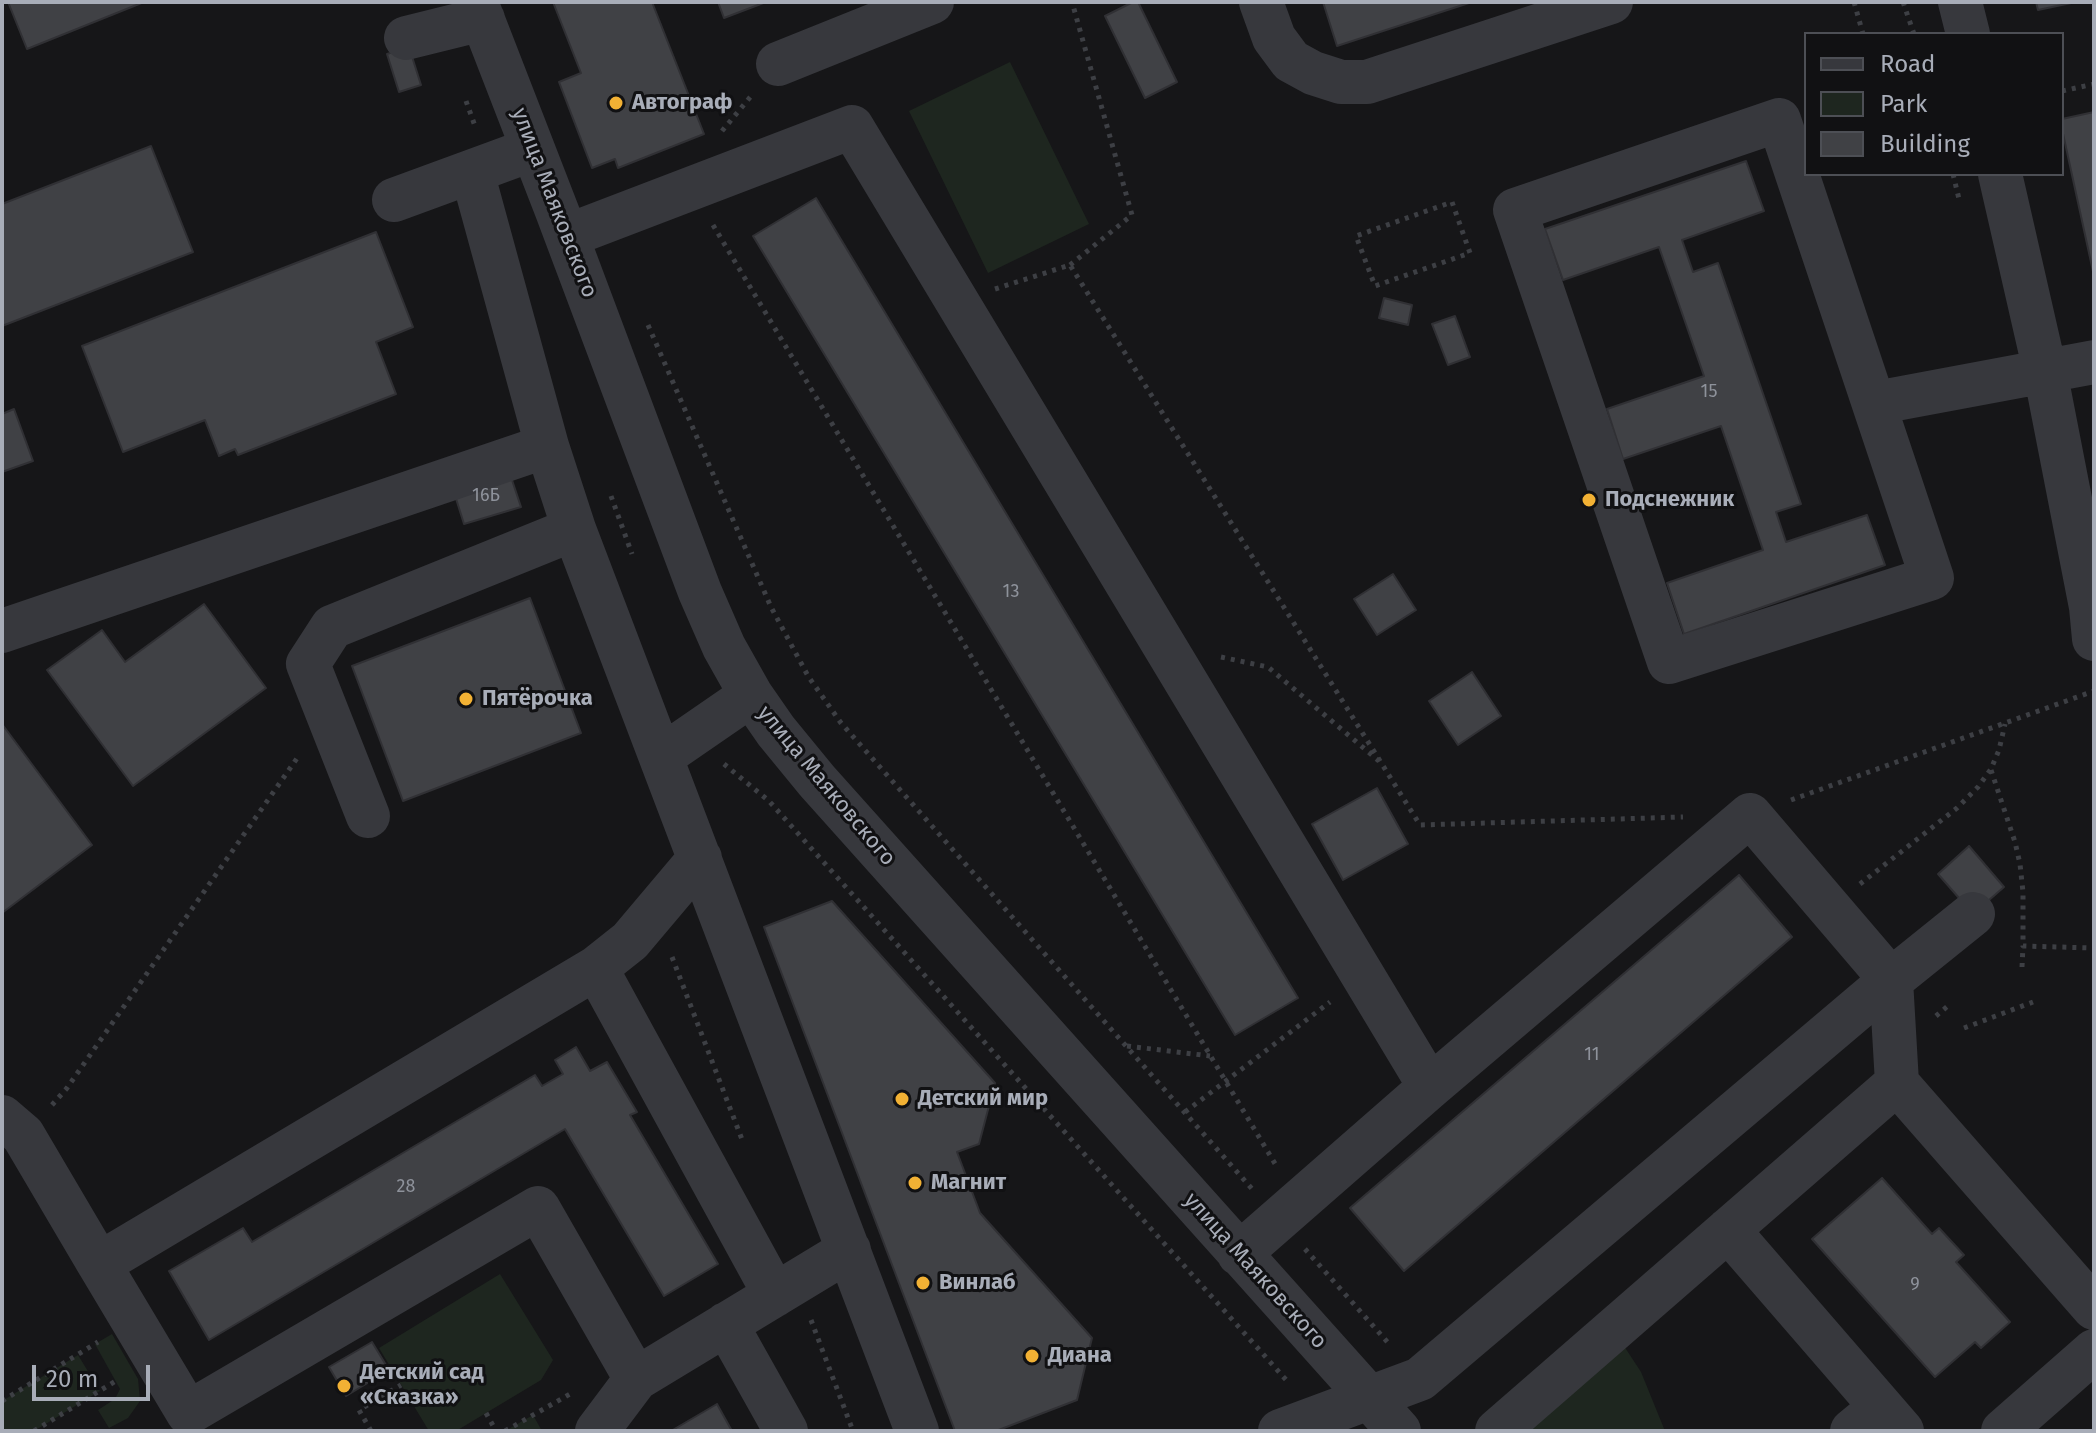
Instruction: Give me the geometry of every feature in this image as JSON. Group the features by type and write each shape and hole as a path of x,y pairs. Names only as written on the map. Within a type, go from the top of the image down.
{"street":[{"path":"778,64 932,2"},
{"path":"1261,2 1274,38 1291,61 1313,73 1341,82 1367,82 1611,2"},
{"path":"1960,2 1968,32"},
{"path":"406,38 479,11"},
{"name":"улица Маяковского","path":"479,11 700,592 724,647 751,695 817,781 1399,1431"},
{"path":"1779,120 1875,403 1932,578 1669,662 1515,210 1779,120"},
{"path":"567,236 852,127 1430,1087"},
{"path":"394,200 533,149"},
{"path":"472,172 547,446 574,529 917,1431"},
{"path":"2000,176 2045,371 2091,607 2094,639"},
{"path":"1875,403 2094,362"},
{"path":"2,631 547,446"},
{"path":"368,816 308,664 332,627 574,529"},
{"path":"661,757 751,695"},
{"path":"1239,1254 1750,815 1891,980 1897,1083 2094,1308"},
{"path":"99,1264 596,968 630,941 700,858"},
{"path":"1280,1431 1420,1379 1973,914"},
{"path":"596,968 775,1295"},
{"path":"1497,1431 1897,1083"},
{"path":"13,1126 188,1413 218,1416 538,1208 630,1369"},
{"path":"1728,1230 1878,1423"},
{"path":"597,1431 630,1369 726,1324 849,1250"},
{"path":"726,1324 786,1431"},
{"path":"2003,1431 2094,1351"}],"path":[{"path":"956,301 1070,265 1132,215 1072,2"},
{"path":"1854,2 1862,32"},
{"path":"1903,2 1913,32"},
{"path":"720,133 778,64"},
{"path":"2064,91 2094,84"},
{"path":"691,189 1226,1081 1288,1211"},
{"path":"1452,202 1470,253 1375,286 1356,236 1452,202"},
{"path":"1070,265 1420,825"},
{"path":"647,322 771,607 808,676 841,723 1185,1112 1288,1211 1420,1379"},
{"path":"1162,645 1268,667 1382,765"},
{"path":"13,1126 67,1088 328,714"},
{"path":"1830,908 1957,808 1978,787 1991,769 2006,723"},
{"path":"1991,769 2020,864 2023,892 2022,967"},
{"path":"2023,946 2094,948"},
{"path":"1185,1112 1363,977"},
{"path":"1964,1028 2033,1002"},
{"path":"1126,1046 1210,1056"},
{"path":"2,1401 144,1339"},
{"path":"34,1431 144,1339"},
{"path":"505,1431 630,1369"},
{"path":"371,1431 359,1410 401,1385"},
{"path":"486,1413 496,1431"}],"green space":[{"path":"1010,62 1089,224 988,273 909,111"},
{"path":"500,1274 553,1360 541,1380 456,1431 429,1431 379,1348"},
{"path":"1607,1320 1641,1372 1665,1431 1473,1431"},
{"path":"112,1334 138,1379 140,1401 128,1418 109,1428 98,1410 115,1399 120,1389 95,1344"},
{"path":"78,1355 100,1391 34,1431 2,1431 2,1401"},
{"path":"533,1415 542,1431 505,1431"}],"building":[{"path":"8,2 144,2 27,49"},
{"path":"553,2 652,2 704,134 618,168 615,159 592,168 559,82 581,73"},
{"path":"718,2 766,2 724,18"},
{"path":"1138,2 1177,82 1145,98 1105,16"},
{"path":"1323,2 1472,2 1337,46"},
{"path":"2036,2 2076,2 2038,10"},
{"path":"409,47 421,85 399,92 387,54"},
{"path":"2094,112 2094,276 2064,138 2064,119"},
{"path":"151,146 193,252 2,326 2,204"},
{"path":"1746,161 1764,211 1682,240 1693,272 1718,263 1801,504 1776,512 1786,542 1867,515 1885,565 1684,634 1667,583 1763,550 1721,426 1623,459 1607,409 1704,376 1659,247 1563,280 1545,229"},
{"path":"816,198 1298,998 1235,1035 753,236"},
{"path":"376,232 413,327 376,342 396,394 238,455 235,449 219,456 205,420 123,452 82,346"},
{"path":"1384,298 1412,305 1408,325 1379,318"},
{"path":"1455,316 1470,357 1448,365 1432,324"},
{"path":"14,409 33,461 2,472 2,414"},
{"path":"508,468 521,507 464,524 452,486"},
{"path":"1393,574 1416,610 1377,635 1354,599"},
{"name":"Пятёрочка","path":"530,598 581,733 403,801 352,666"},
{"path":"204,604 266,688 133,786 47,670 102,630 125,662"},
{"path":"1472,672 1501,716 1458,745 1429,701"},
{"path":"2,724 92,845 2,913"},
{"path":"1377,788 1408,844 1343,880 1312,824"},
{"path":"1969,846 2004,887 1973,914 1938,874"},
{"path":"1739,875 1792,937 1404,1271 1350,1208"},
{"name":"Магнит","path":"832,901 995,1083 979,1144 957,1152 980,1213 1092,1338 1077,1400 996,1431 955,1431 764,927"},
{"path":"576,1047 590,1071 607,1062 637,1112 630,1115 718,1264 664,1296 565,1129 209,1340 169,1271 243,1228 252,1242 535,1075 542,1086 563,1074 555,1060"},
{"path":"1882,1178 1932,1234 1939,1228 1964,1255 1956,1262 2010,1322 1981,1348 1975,1342 1935,1377 1812,1239"},
{"path":"372,1342 389,1370 346,1396 329,1367"},
{"path":"717,1404 732,1431 671,1431"}],"place":[{"name":"Автограф","path":"616,103"},
{"name":"Подснежник","path":"1589,500"},
{"name":"Пятёрочка","path":"466,699"},
{"name":"Детский мир","path":"902,1099"},
{"name":"Магнит","path":"915,1183"},
{"name":"Винлаб","path":"923,1283"},
{"name":"Диана","path":"1032,1356"},
{"name":"Детский сад «Сказка»","path":"344,1386"}]}
